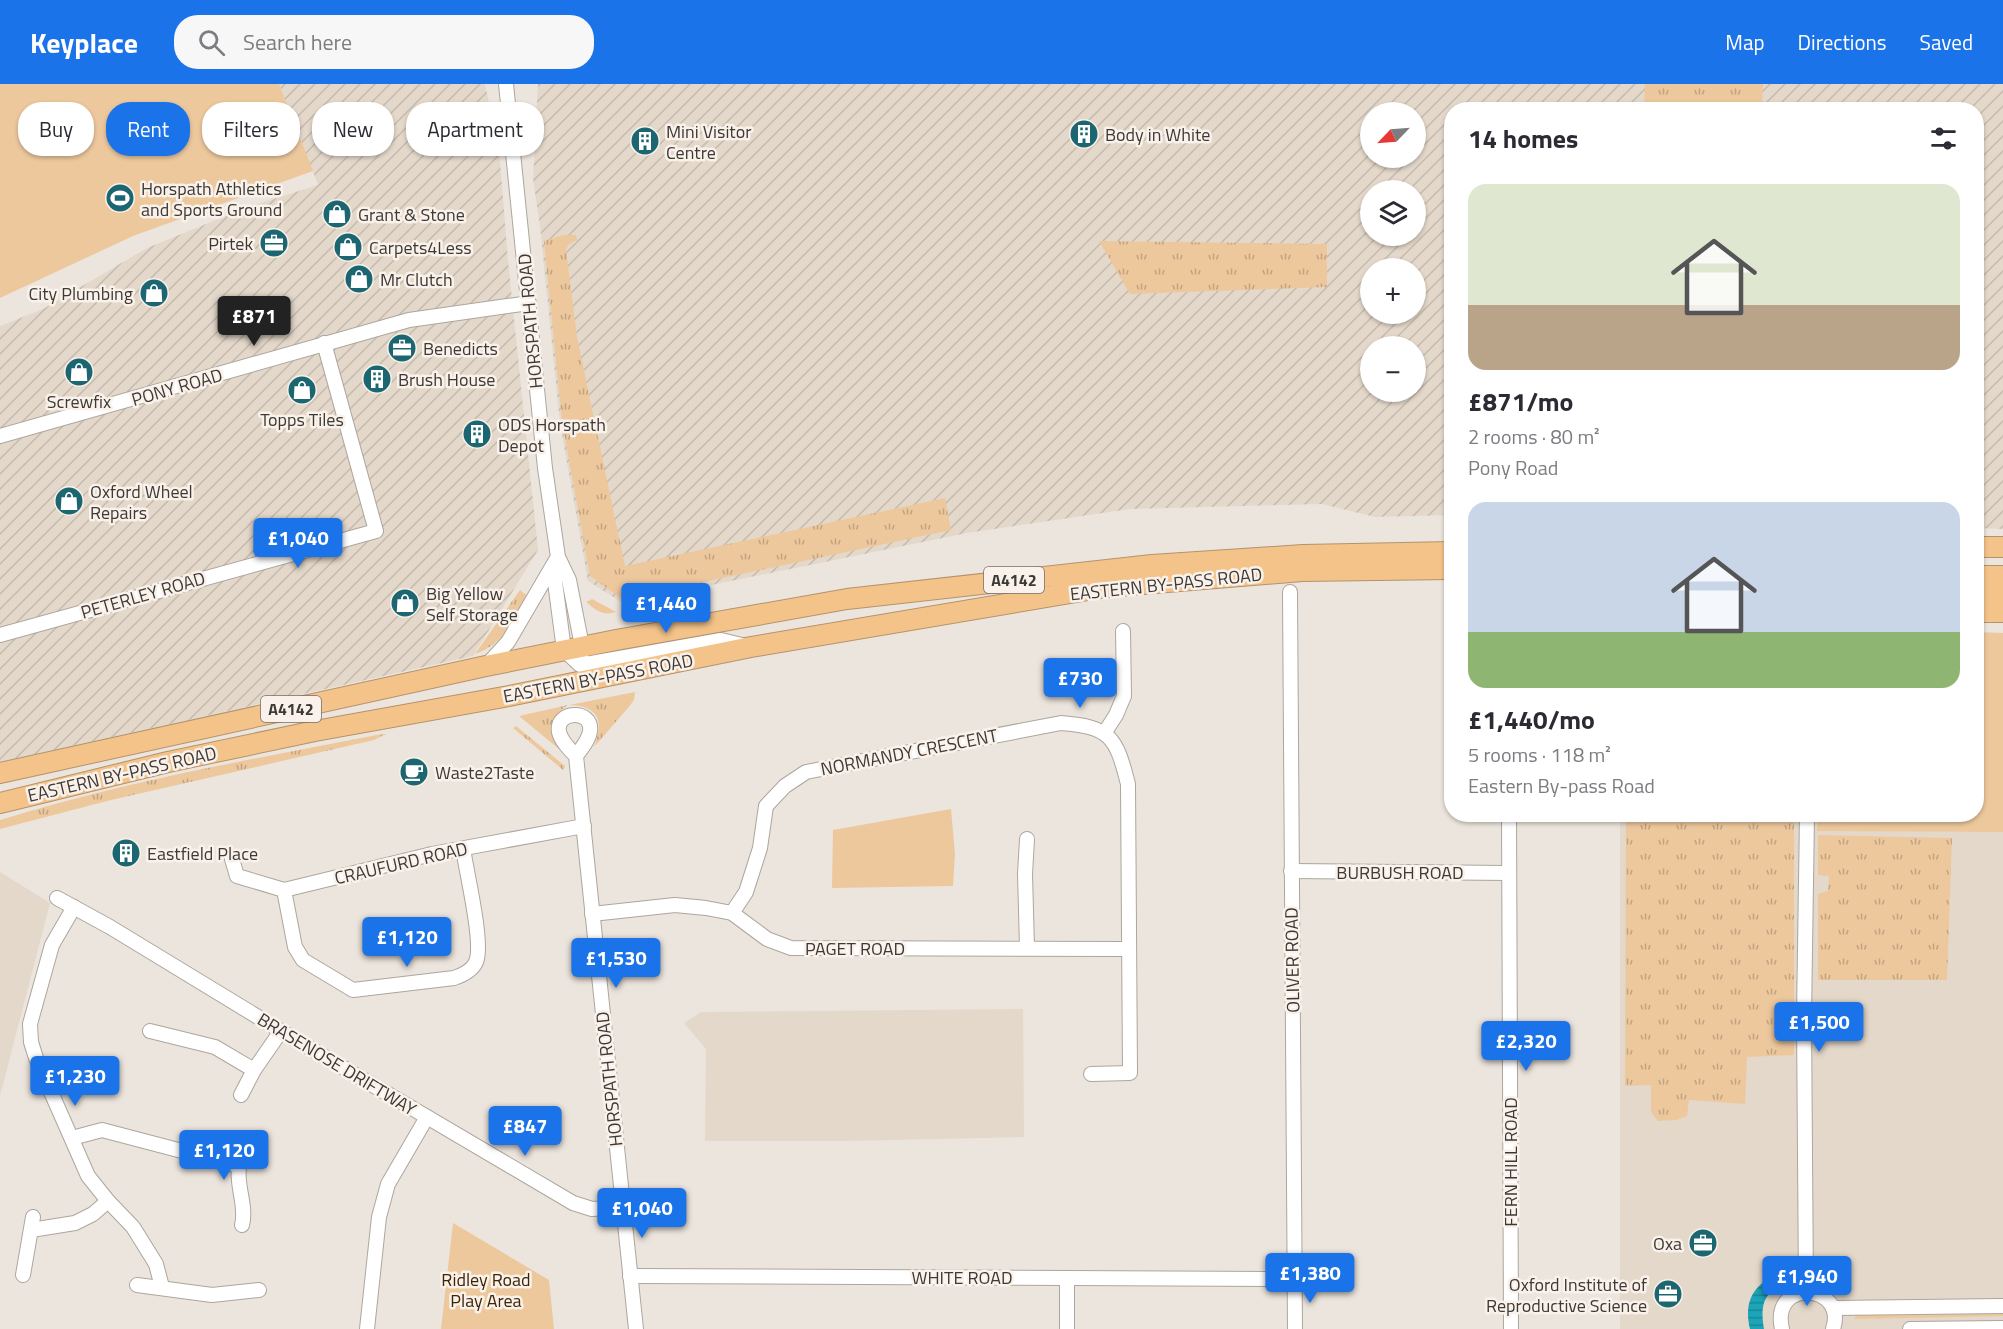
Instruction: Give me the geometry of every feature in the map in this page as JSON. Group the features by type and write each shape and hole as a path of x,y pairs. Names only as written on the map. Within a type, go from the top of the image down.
{"highway":[{"path":"1984,547 2003,548"},
{"name":"EASTERN BY-PASS ROAD","path":"0,773 486,666 576,654 847,599 1152,565 1303,555 1444,552"},
{"name":"EASTERN BY-PASS ROAD","path":"0,804 168,762 315,731 509,696 751,647 1106,587 1302,571 1444,569"},
{"path":"1984,576 2003,576"},
{"path":"1984,594 2003,594"},
{"path":"1984,612 2003,612"}],"street":[{"name":"HORSPATH ROAD","path":"506,84 545,468 558,557 568,580 576,654"},
{"name":"PONY ROAD","path":"0,436 409,320 529,303"},
{"name":"PETERLEY ROAD","path":"0,635 376,531 324,343"},
{"path":"486,666 508,642 558,557"},
{"name":"OLIVER ROAD","path":"1290,592 1295,1329"},
{"path":"1091,1074 1130,1079 1128,784 1121,755 1104,732 1116,715 1124,696 1123,631"},
{"path":"569,683 576,654 721,640 751,647"},
{"name":"NORMANDY CRESCENT","path":"732,913 747,892 760,848 766,806 785,786 806,772 1061,723 1088,725 1104,732"},
{"name":"HORSPATH ROAD","path":"576,756 636,1329"},
{"name":"FERN HILL ROAD","path":"1509,822 1510,1329"},
{"path":"1806,1292 1804,1017 1808,822"},
{"name":"CRAUFURD ROAD","path":"284,890 432,854 584,826"},
{"path":"1027,839 1025,874 1027,948"},
{"path":"232,858 237,876 284,890 295,947 303,960 353,990 454,978 468,972 476,962 479,945 462,849"},
{"name":"BURBUSH ROAD","path":"1291,871 1509,873"},
{"name":"BRASENOSE DRIFTWAY","path":"57,898 582,1208 623,1207"},
{"name":"PAGET ROAD","path":"592,914 675,905 732,913 767,939 791,948 1128,950"},
{"path":"74,907 52,945 30,1024 31,1042 88,1176 108,1202 133,1227 156,1264 162,1287"},
{"path":"150,1031 215,1047 254,1070"},
{"path":"241,1095 254,1070 281,1031"},
{"path":"368,1329 379,1217 388,1184 427,1117"},
{"path":"72,1138 102,1130 239,1166"},
{"path":"242,1225 245,1214 240,1191 239,1166 248,1149"},
{"path":"23,1275 32,1223 75,1223 93,1214 108,1202"},
{"name":"WHITE ROAD","path":"630,1276 1294,1279"},
{"path":"1067,1278 1067,1329"},
{"path":"137,1285 212,1295 259,1290"},
{"path":"1782,1329 1780,1320 1784,1304 1798,1293 1806,1292 1822,1296 1833,1308 1833,1329"},
{"path":"1833,1308 2003,1306"},
{"path":"1910,1329 2003,1328"}],"shaded area":[{"path":"279,84 485,84 489,102 406,102 406,156 500,156 538,550 473,656 0,762 0,326 43,309 147,248 248,207 318,185 300,138 300,102 286,102"},
{"path":"538,84 2003,84 2003,529 1984,528 1984,102 1444,102 1444,515 1375,517 1322,504 1130,509 967,533 623,603 588,581 560,423 533,179 534,156 544,156 544,102 537,102"},
{"path":"2003,634 2003,1329 1620,1329 1620,822 1984,822 1984,766"},
{"path":"0,872 50,903 0,1096"},
{"path":"1023,1009 1024,1137 705,1141 706,1049 684,1023 701,1012"}],"green space":[{"name":"Horspath Athletics and Sports Ground","path":"0,84 279,84 286,102 202,102 202,156 300,156 300,138 313,171 133,236 0,298"},
{"path":"1645,84 1763,84 1762,102 1644,102"},
{"path":"563,235 576,235 577,240 569,244 566,249 577,337 625,566 945,498 951,530 622,599 590,576 562,421 544,241"},
{"path":"1099,241 1327,244 1327,287 1130,294"},
{"path":"520,590 529,597 513,623 493,645 475,654"},
{"path":"592,599 616,612 604,613 597,610 587,602"},
{"path":"1984,632 2003,633 2003,832 1817,831 1818,822 1984,822"},
{"path":"635,692 634,700 594,747 599,730 597,717 587,708 569,705"},
{"path":"568,705 562,709 552,724 552,736 560,747 559,749 519,716"},
{"path":"516,726 565,766 563,770 513,728"},
{"path":"386,734 374,740 111,800 0,829 0,820 142,782"},
{"path":"951,809 955,854 953,886 832,888 833,830"},
{"path":"1626,822 1794,822 1794,1055 1747,1057 1745,1104 1689,1100 1687,1116 1677,1120 1658,1121 1651,1112 1651,1085 1625,1086"},
{"path":"1818,835 1952,838 1947,980 1818,980 1818,894 1828,891 1829,876 1818,875"},
{"name":"Ridley Road Play Area","path":"453,1223 549,1280 554,1329 441,1329"},
{"path":"2003,1312 2003,1316 1855,1319 1855,1314"}],"water":[{"path":"1769,1278 1774,1283 1774,1290 1764,1303 1764,1329 1750,1329 1748,1314 1750,1300 1757,1288"}],"place":[{"name":"Body in White","path":"1084,134"},
{"name":"Mini Visitor Centre","path":"645,141"},
{"name":"Horspath Athletics and Sports Ground","path":"120,198"},
{"name":"Grant & Stone","path":"337,214"},
{"name":"Pirtek","path":"274,243"},
{"name":"Carpets4Less","path":"348,247"},
{"name":"Mr Clutch","path":"359,279"},
{"name":"City Plumbing","path":"154,293"},
{"name":"Benedicts","path":"402,348"},
{"name":"Screwfix","path":"79,372"},
{"name":"Brush House","path":"377,379"},
{"name":"Topps Tiles","path":"302,390"},
{"name":"ODS Horspath Depot","path":"477,434"},
{"name":"Oxford Wheel Repairs","path":"69,501"},
{"name":"Big Yellow Self Storage","path":"405,603"},
{"name":"Waste2Taste","path":"414,772"},
{"name":"Eastfield Place","path":"126,853"},
{"name":"Oxa","path":"1703,1243"},
{"name":"Oxford Institute of Reproductive Science","path":"1668,1294"}]}
